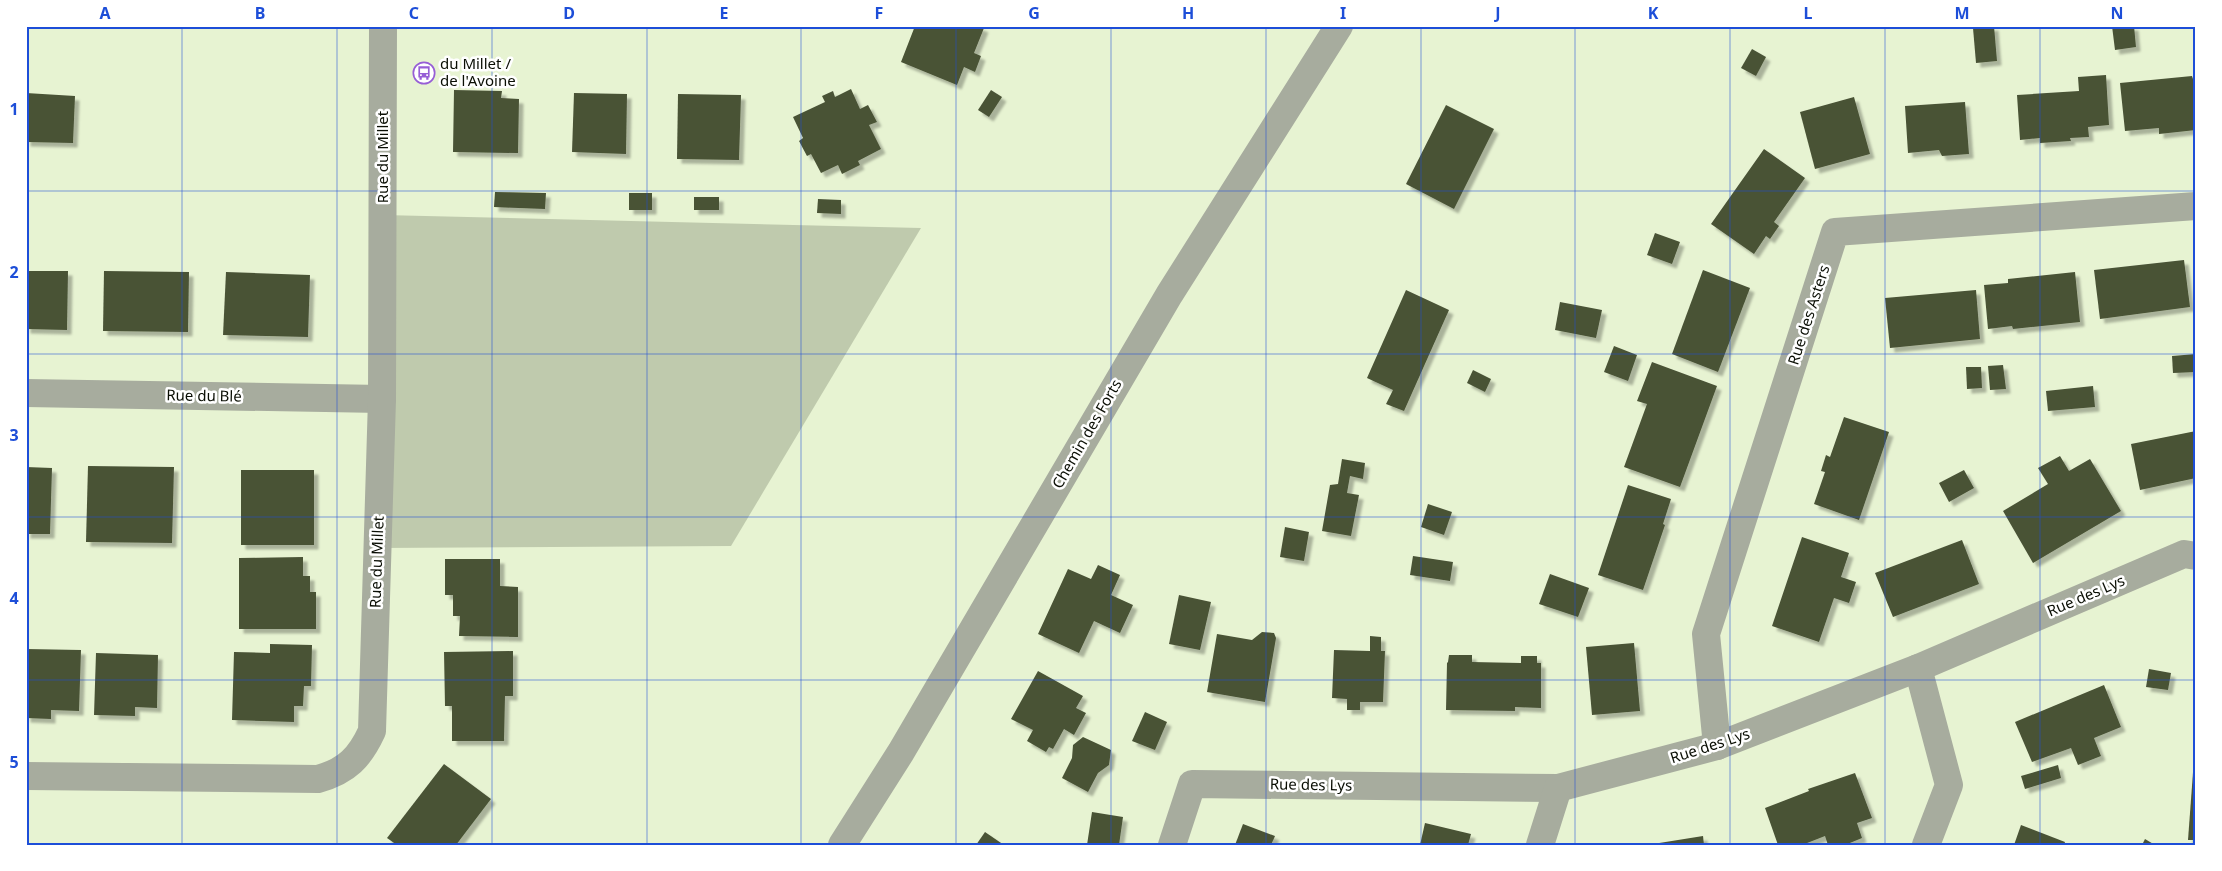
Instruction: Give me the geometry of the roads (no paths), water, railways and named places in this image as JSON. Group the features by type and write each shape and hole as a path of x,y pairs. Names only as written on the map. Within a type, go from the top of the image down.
{"street":[{"name":"Rue du Millet","path":"26,776 318,779 333,775 346,767 363,750 372,730 382,399 383,26"},
{"name":"Chemin des Forts","path":"842,845 901,752 1169,295 1339,26"},
{"name":"Rue des Asters","path":"1717,746 1706,634 1836,232 2196,206"},
{"name":"Rue du Blé","path":"26,393 382,399"},
{"name":"Rue des Lys","path":"1172,845 1192,784 1558,788 1717,746 1918,668 2184,554 2196,556"},
{"path":"1918,668 1949,785 1926,845"},
{"path":"1540,845 1558,788"}],"place":[{"name":"du Millet / de l'Avoine","path":"424,73"}]}
